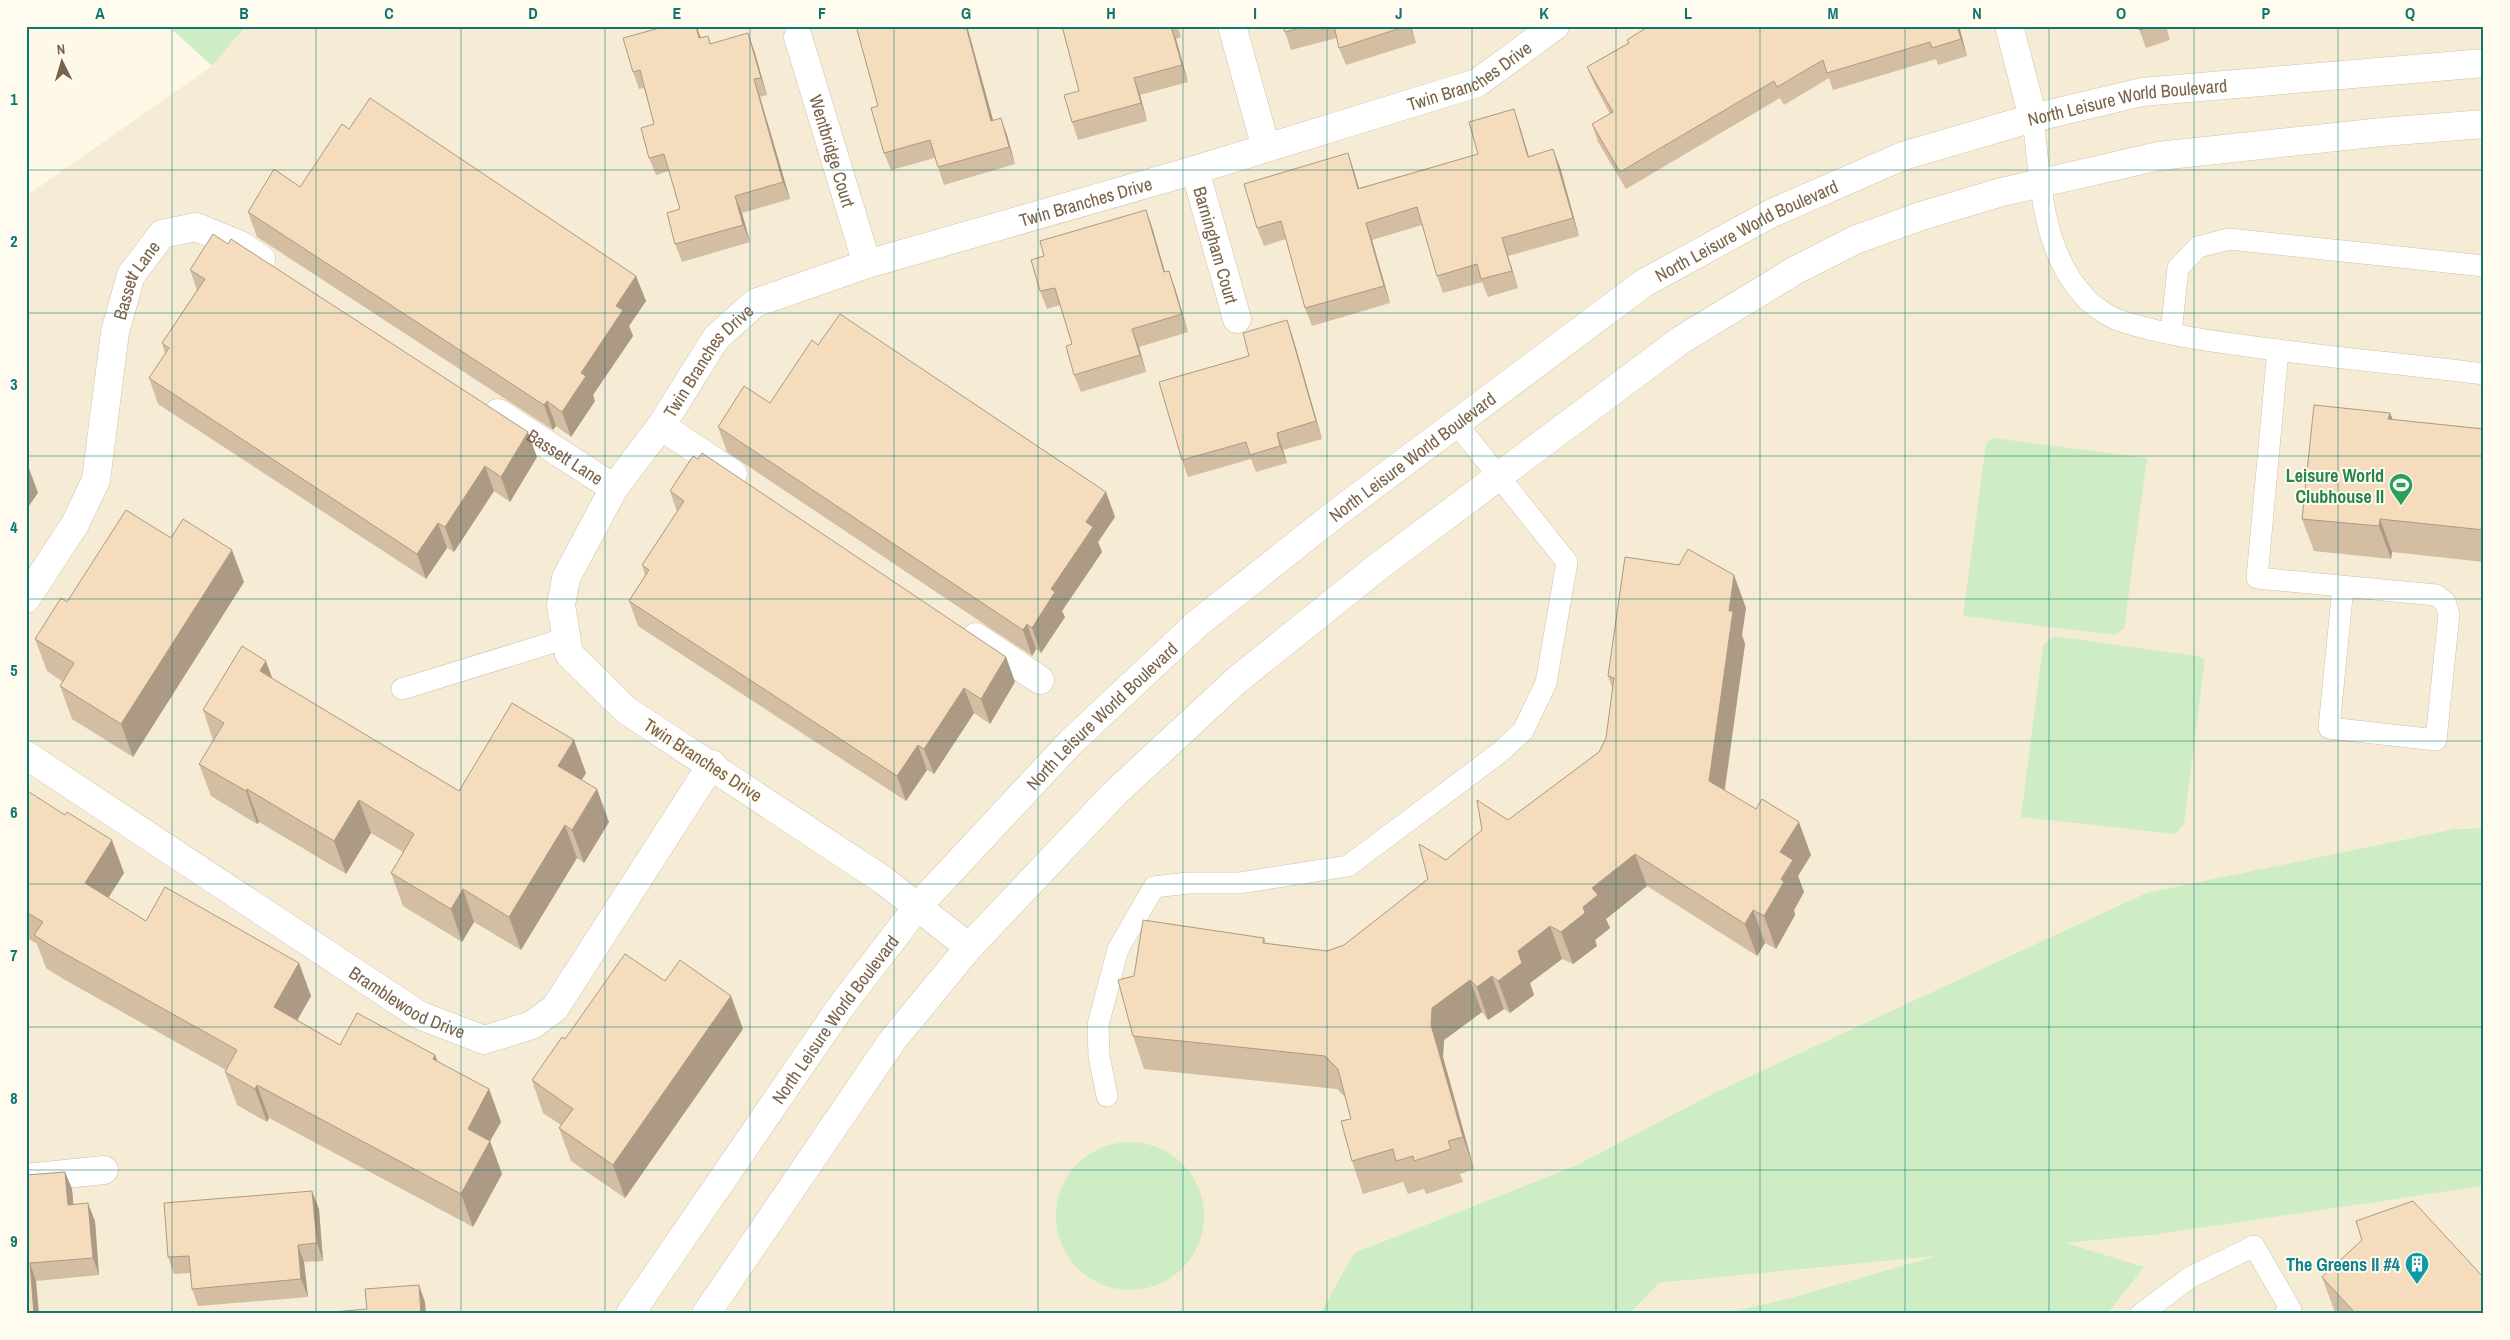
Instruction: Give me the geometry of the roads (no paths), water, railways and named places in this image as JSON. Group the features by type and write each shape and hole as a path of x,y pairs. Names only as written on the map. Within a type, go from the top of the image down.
{"street":[{"path":"1232,26 1266,148"},
{"name":"Twin Branches Drive","path":"969,947 883,880 712,764 626,710 569,654 561,605 566,578 614,488 661,426 716,338 755,303 867,264 1195,170 1477,83 1555,26"},
{"path":"2009,26 2033,118"},
{"name":"Wentbridge Court","path":"798,37 867,264"},
{"name":"North Leisure World Boulevard","path":"630,1314 842,1005 918,906 1070,742 1198,623 1338,512 1644,284 1772,213 1903,156 2033,118 2142,92 2484,63"},
{"path":"706,1314 892,1041 969,947 1114,794 1237,680 1379,566 1681,340 1794,271 1855,240 1921,216 2002,192 2159,156 2382,132 2484,124"},
{"name":"Barningham Court","path":"1195,170 1237,319"},
{"name":"Bassett Lane","path":"26,599 75,524 96,480 114,332 131,275 162,234 196,227 240,245 281,272"},
{"name":"Bassett Lane","path":"481,402 614,488"},
{"path":"661,426 752,487"},
{"path":"958,625 1040,680"},
{"name":"Bramblewood Drive","path":"26,755 419,1015 484,1040 532,1025 555,1008 712,764"},
{"path":"26,1178 104,1170"}],"lane":[{"path":"2033,118 2041,183 2051,234 2065,270 2085,297 2115,319 2171,333 2278,350 2484,374"},
{"path":"2171,333 2178,268 2198,247 2229,239 2484,266"},
{"path":"2278,350 2257,578 2436,595 2445,602 2449,614 2436,740 2329,728 2343,587"},
{"path":"1106,1096 1099,1056 1098,1025 1118,949 1154,888 1188,883 1239,883 1348,866 1499,753 1523,730 1546,683 1567,562 1456,423"},
{"path":"402,689 566,638"},
{"path":"2141,1314 2189,1278 2254,1246 2292,1310 2285,1314"}],"place":[{"name":"Leisure World Clubhouse II","path":"2401,506"},
{"name":"The Greens II #4","path":"2417,1285"}]}
